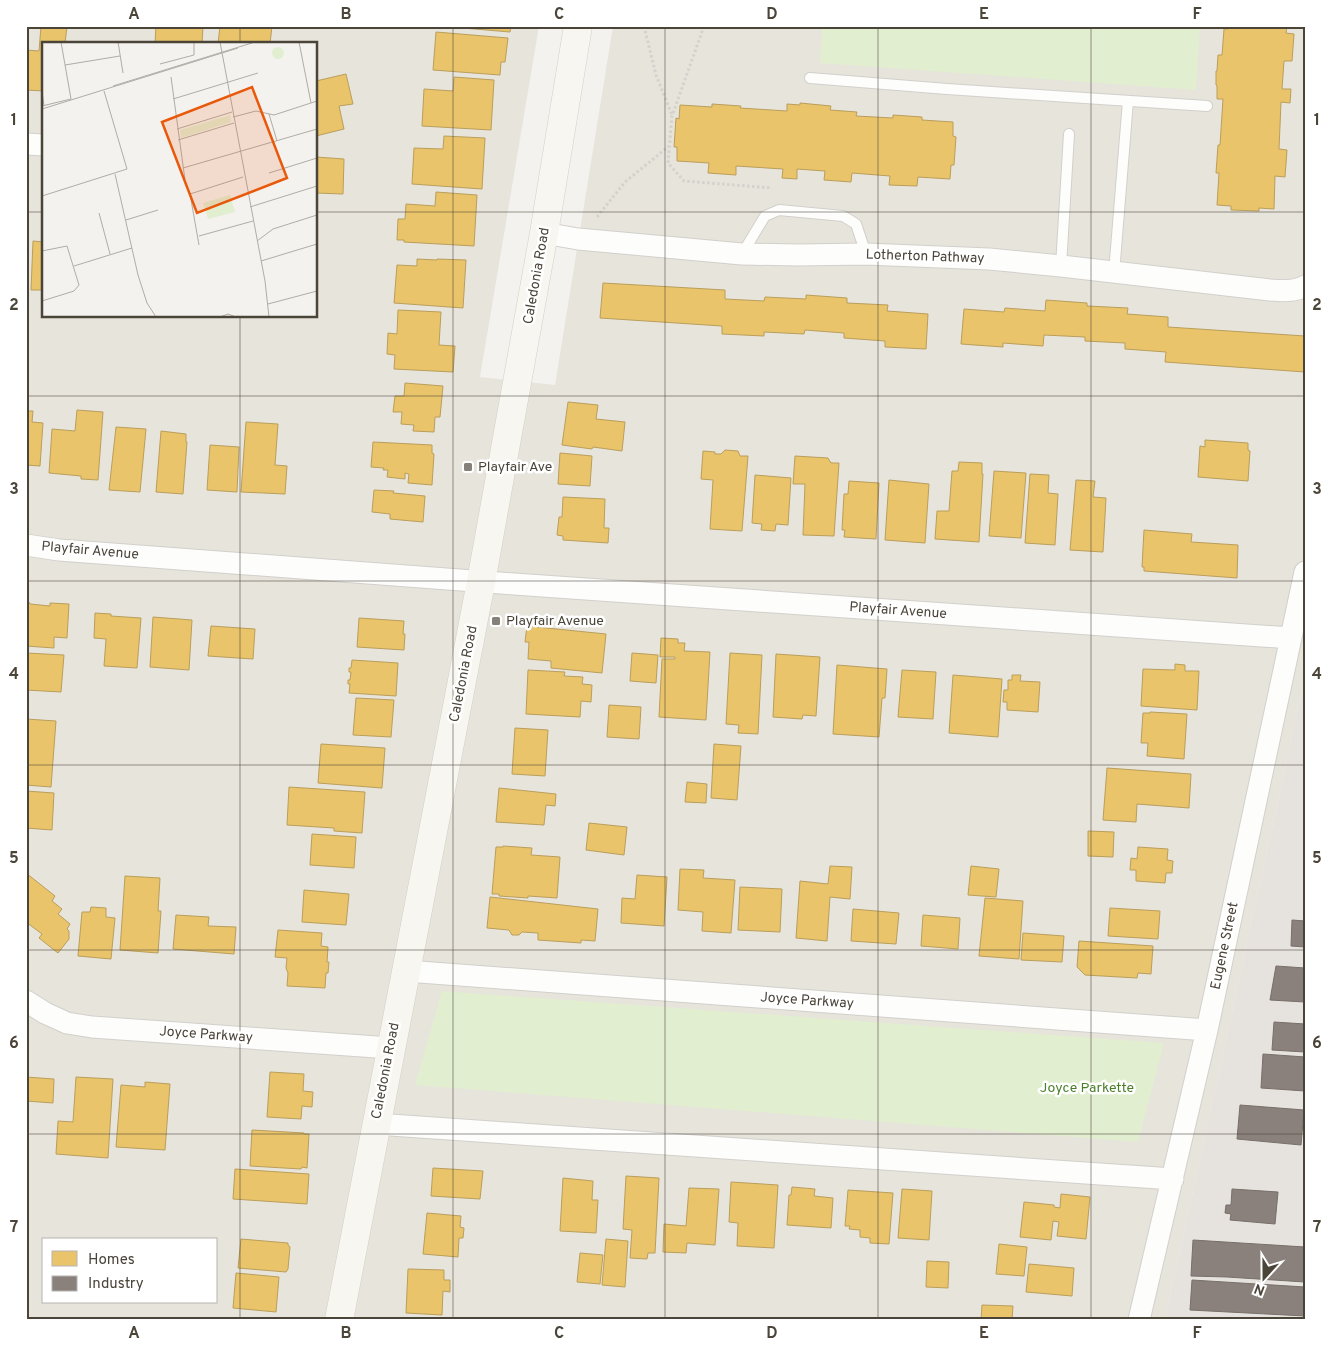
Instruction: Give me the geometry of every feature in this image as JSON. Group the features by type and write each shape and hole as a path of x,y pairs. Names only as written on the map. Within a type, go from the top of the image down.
{"street":[{"name":"Caledonia Road","path":"339,1320 482,582 544,233 578,26"},
{"path":"26,144 42,145"},
{"name":"Lotherton Pathway","path":"544,233 578,239 742,254 798,256 866,254 989,259 1270,290 1284,291 1304,288"},
{"name":"Playfair Avenue","path":"26,545 59,550 482,582 1290,638"},
{"name":"Eugene Street","path":"1139,1320 1207,1030 1305,572"},
{"name":"Joyce Parkway","path":"406,971 1207,1030"},
{"name":"Joyce Parkway","path":"26,1001 44,1013 66,1023 92,1027 391,1048"},
{"path":"376,1124 1173,1179"}],"lane":[{"path":"810,78 1208,106"},
{"path":"1114,273 1128,101"},
{"path":"1061,266 1069,134"},
{"path":"742,254 765,216 780,210 843,216 856,224 866,254"}],"path":[{"path":"644,26 656,75 672,116"},
{"path":"704,26 672,116 668,163 684,181 772,188"},
{"path":"593,240 596,218 625,182 670,146"}],"shaded area":[{"path":"26,26 539,26 480,377 555,385 613,26 1305,26 1305,677 1165,1320 26,1320"},
{"path":"1305,677 1305,1320 1165,1320"}],"green space":[{"path":"822,26 1200,26 1196,90 820,63"},
{"name":"Joyce Parkette","path":"442,991 1164,1043 1138,1142 415,1085"}],"building: Homes":[{"path":"41,26 67,26 65,42 42,42 42,91 26,90 26,50 39,51"},
{"path":"156,26 203,26 202,42 155,42"},
{"path":"220,26 272,26 270,42 218,42"},
{"path":"439,26 511,26 510,32"},
{"path":"1228,26 1287,26 1286,33 1294,34 1292,61 1284,61 1282,89 1291,89 1290,103 1281,102 1279,149 1287,150 1285,177 1275,176 1274,209 1259,208 1259,211 1231,210 1231,206 1217,205 1219,173 1216,173 1223,99 1217,99 1216,71 1218,55 1222,55 1224,29 1228,29"},
{"path":"436,32 508,38 505,62 501,62 500,75 433,70"},
{"path":"346,74 353,104 339,106 344,129 318,136 318,81"},
{"path":"454,77 494,80 491,130 422,126 424,89 453,91"},
{"path":"800,103 831,106 830,110 857,112 856,116 893,118 893,115 922,117 922,120 953,122 953,136 956,137 954,165 951,165 950,179 918,177 917,186 889,185 890,176 852,173 851,182 824,180 825,171 797,169 797,179 782,178 783,169 736,166 736,175 708,173 709,163 677,161 677,147 674,147 676,118 679,119 680,105 712,107 712,104 787,111 787,104 800,105"},
{"path":"444,136 485,138 482,189 412,184 414,148 443,149"},
{"path":"318,157 344,159 343,194 318,193"},
{"path":"436,192 477,195 474,246 397,240 398,219 405,219 406,204 435,206"},
{"path":"33,241 42,242 42,290 31,290"},
{"path":"417,259 466,260 463,308 394,303 397,265 417,266"},
{"path":"603,283 725,290 725,299 764,301 765,297 806,299 806,295 847,298 847,303 888,305 887,311 928,314 926,349 885,347 885,341 844,338 844,333 805,330 804,334 764,332 764,336 722,334 722,326 600,318"},
{"path":"1046,300 1087,303 1087,306 1128,308 1127,314 1168,317 1168,327 1305,336 1305,372 1165,362 1166,352 1125,349 1125,343 1085,341 1085,337 1044,335 1043,346 1003,343 1003,347 961,344 964,309 1004,312 1005,308 1045,311"},
{"path":"398,310 441,312 439,345 455,346 453,372 394,369 395,355 387,354 388,333 397,334"},
{"path":"405,383 443,386 440,417 435,417 434,432 413,431 414,425 401,424 402,412 393,412 395,396 404,396"},
{"path":"568,402 598,405 596,419 625,422 622,451 562,445"},
{"path":"77,410 103,412 98,480 81,479 81,476 49,473 52,429 75,431"},
{"path":"26,411 33,411 32,422 43,423 40,466 26,465"},
{"path":"246,422 278,424 275,465 287,466 285,494 241,492"},
{"path":"116,427 146,429 140,492 109,490"},
{"path":"161,431 186,434 183,494 156,492"},
{"path":"1205,440 1248,443 1248,450 1250,451 1248,481 1198,477 1200,446 1205,447"},
{"path":"373,442 432,445 432,453 434,454 432,485 408,483 409,474 405,473 405,479 387,477 388,470 371,467"},
{"path":"210,445 239,447 237,492 207,490"},
{"path":"725,450 738,451 740,456 748,456 742,531 710,529 713,480 701,479 703,451 721,454"},
{"path":"560,453 592,456 590,486 558,484"},
{"path":"795,456 828,458 831,463 839,463 834,536 803,535 805,484 793,484"},
{"path":"959,462 982,463 979,542 935,539 937,511 949,511 952,471 958,471"},
{"path":"994,471 1026,473 1021,538 989,536"},
{"path":"1030,474 1049,475 1048,493 1058,494 1055,545 1025,543"},
{"path":"755,475 791,478 788,525 776,524 775,531 761,530 762,524 752,523"},
{"path":"889,480 929,484 925,543 885,540"},
{"path":"1076,480 1095,481 1093,497 1106,498 1103,552 1070,550"},
{"path":"849,481 879,483 876,539 844,537 845,530 842,530 844,494 848,494"},
{"path":"374,490 425,496 423,522 390,519 390,514 372,512"},
{"path":"563,497 605,499 604,528 609,528 608,543 563,540 563,536 557,535 559,517 562,517"},
{"path":"1144,530 1192,534 1191,542 1238,545 1237,578 1144,571 1144,567 1142,567"},
{"path":"26,602 50,606 50,603 69,604 67,638 54,637 54,648 26,646"},
{"path":"95,613 141,618 137,668 104,666 106,639 94,638"},
{"path":"153,617 192,620 189,670 150,667"},
{"path":"359,618 404,621 404,650 357,647"},
{"path":"211,626 255,629 253,659 208,656"},
{"path":"527,626 606,634 602,673 551,668 551,661 528,659 529,642 525,642"},
{"path":"661,638 678,639 678,643 685,643 684,651 710,652 706,720 659,717 662,659 675,659 675,657 660,657"},
{"path":"26,653 64,655 61,692 26,690"},
{"path":"632,653 658,655 656,683 630,681"},
{"path":"730,653 762,655 758,734 738,733 739,725 726,724"},
{"path":"776,654 820,657 816,716 803,715 802,719 773,717"},
{"path":"352,660 398,663 396,696 349,693 350,684 348,684 348,680 350,680 351,672 349,672 349,668 351,668"},
{"path":"1175,664 1185,665 1185,671 1199,671 1197,710 1141,706 1143,669 1175,670"},
{"path":"837,665 887,669 885,698 882,698 879,737 833,734"},
{"path":"528,670 565,672 564,676 583,677 582,684 592,685 591,702 581,701 580,717 526,714"},
{"path":"902,670 936,672 933,719 898,717"},
{"path":"953,675 1002,679 998,737 949,733"},
{"path":"1012,675 1021,675 1020,681 1040,682 1038,712 1007,710 1007,702 1003,702 1004,690 1008,690 1008,680 1012,680"},
{"path":"356,698 394,700 391,737 353,735"},
{"path":"609,705 641,707 639,739 607,737"},
{"path":"1143,713 1187,714 1184,759 1147,756 1148,743 1141,743"},
{"path":"26,719 56,721 51,787 26,785"},
{"path":"515,728 548,730 545,776 512,774"},
{"path":"321,744 385,748 382,788 318,783"},
{"path":"714,744 741,746 737,800 711,798"},
{"path":"1107,768 1191,774 1189,808 1137,804 1136,822 1103,820"},
{"path":"687,782 707,784 706,803 685,802"},
{"path":"289,787 365,792 362,833 334,831 334,828 287,825"},
{"path":"499,788 556,794 555,806 546,805 544,825 496,822"},
{"path":"26,791 54,793 52,830 26,828"},
{"path":"589,823 627,827 624,855 586,850"},
{"path":"1088,831 1114,832 1113,857 1088,856"},
{"path":"312,834 356,837 354,868 310,865"},
{"path":"496,847 532,848 531,855 560,857 557,898 528,896 528,898 492,894"},
{"path":"1138,847 1168,849 1167,860 1173,861 1172,873 1166,873 1165,883 1136,881 1136,870 1130,870 1131,858 1137,859"},
{"path":"830,866 852,867 850,899 830,897 827,941 796,938 800,881 828,884"},
{"path":"971,866 999,869 996,897 968,895"},
{"path":"680,869 704,870 703,878 735,880 731,933 702,931 703,912 678,910"},
{"path":"26,873 55,896 52,901 62,909 58,914 70,924 67,929 69,931 69,939 58,953 39,938 42,934 26,922"},
{"path":"637,875 667,877 664,926 621,923 622,898 635,899"},
{"path":"125,876 160,878 158,911 161,911 158,953 120,950"},
{"path":"740,887 782,889 780,932 738,930"},
{"path":"304,890 349,894 346,925 302,922"},
{"path":"490,897 598,909 595,941 581,940 581,943 538,940 538,933 522,932 519,935 512,935 509,930 487,928"},
{"path":"985,898 1023,901 1019,959 979,956"},
{"path":"91,907 106,908 106,917 115,918 111,959 78,956 82,912 90,912"},
{"path":"1110,908 1160,911 1158,939 1108,936"},
{"path":"853,909 899,913 896,944 851,941"},
{"path":"176,915 209,917 208,926 236,927 234,954 173,949"},
{"path":"923,915 960,918 958,949 921,946"},
{"path":"278,930 322,933 321,946 328,947 327,962 329,962 325,988 287,986 287,958 275,957"},
{"path":"1023,933 1064,936 1062,962 1021,960"},
{"path":"1079,941 1153,946 1151,974 1138,973 1137,978 1085,975 1077,967"},
{"path":"270,1072 304,1074 303,1091 313,1092 312,1107 302,1106 301,1119 267,1117"},
{"path":"26,1077 54,1079 53,1103 26,1101"},
{"path":"76,1077 113,1079 108,1158 56,1154 58,1121 73,1122"},
{"path":"145,1082 170,1084 165,1150 116,1147 121,1085 145,1087"},
{"path":"252,1130 309,1134 307,1168 250,1166"},
{"path":"433,1168 483,1171 480,1199 431,1196"},
{"path":"235,1169 309,1174 307,1204 233,1199"},
{"path":"626,1176 659,1178 655,1253 648,1253 647,1259 630,1258 632,1230 623,1229"},
{"path":"563,1178 593,1181 592,1200 598,1200 596,1233 560,1231"},
{"path":"731,1182 778,1185 774,1248 737,1246 738,1223 729,1222"},
{"path":"792,1187 815,1189 814,1196 833,1198 831,1228 787,1225 789,1195 791,1195"},
{"path":"689,1188 719,1189 715,1245 687,1243 686,1253 663,1252 664,1224 686,1226"},
{"path":"902,1189 932,1191 929,1240 898,1238"},
{"path":"848,1190 893,1193 889,1244 870,1243 870,1238 860,1237 860,1230 849,1229 850,1226 845,1226"},
{"path":"1061,1194 1090,1197 1086,1239 1057,1236 1059,1222 1053,1221 1051,1240 1020,1237 1024,1202 1054,1205 1054,1207 1060,1208"},
{"path":"427,1213 461,1216 460,1227 464,1228 463,1238 459,1238 458,1257 423,1254"},
{"path":"241,1239 288,1243 290,1247 288,1269 286,1272 238,1268"},
{"path":"606,1239 628,1241 625,1287 602,1285"},
{"path":"999,1244 1027,1247 1024,1276 996,1274"},
{"path":"580,1253 603,1255 600,1284 577,1282"},
{"path":"927,1261 949,1262 948,1288 926,1287"},
{"path":"1029,1264 1074,1268 1072,1296 1026,1292"},
{"path":"408,1269 444,1270 444,1280 450,1280 450,1292 443,1291 442,1315 406,1313"},
{"path":"236,1273 279,1277 276,1312 233,1308"},
{"path":"982,1305 1013,1306 1012,1320 981,1320"}],"building: Industry":[{"path":"1292,920 1305,921 1305,947 1291,946"},
{"path":"1276,966 1305,968 1305,1002 1270,1000"},
{"path":"1274,1022 1305,1024 1305,1052 1272,1050"},
{"path":"1263,1054 1305,1057 1305,1091 1261,1088"},
{"path":"1240,1105 1304,1110 1301,1145 1237,1139"},
{"path":"1232,1189 1278,1192 1275,1224 1230,1220 1231,1214 1225,1213 1226,1205 1231,1205"},
{"path":"1193,1240 1305,1247 1305,1282 1191,1276"},
{"path":"1192,1280 1305,1287 1305,1316 1190,1310"}],"place":[{"name":"Playfair Ave","path":"468,467"},
{"name":"Playfair Avenue","path":"496,621"}]}
